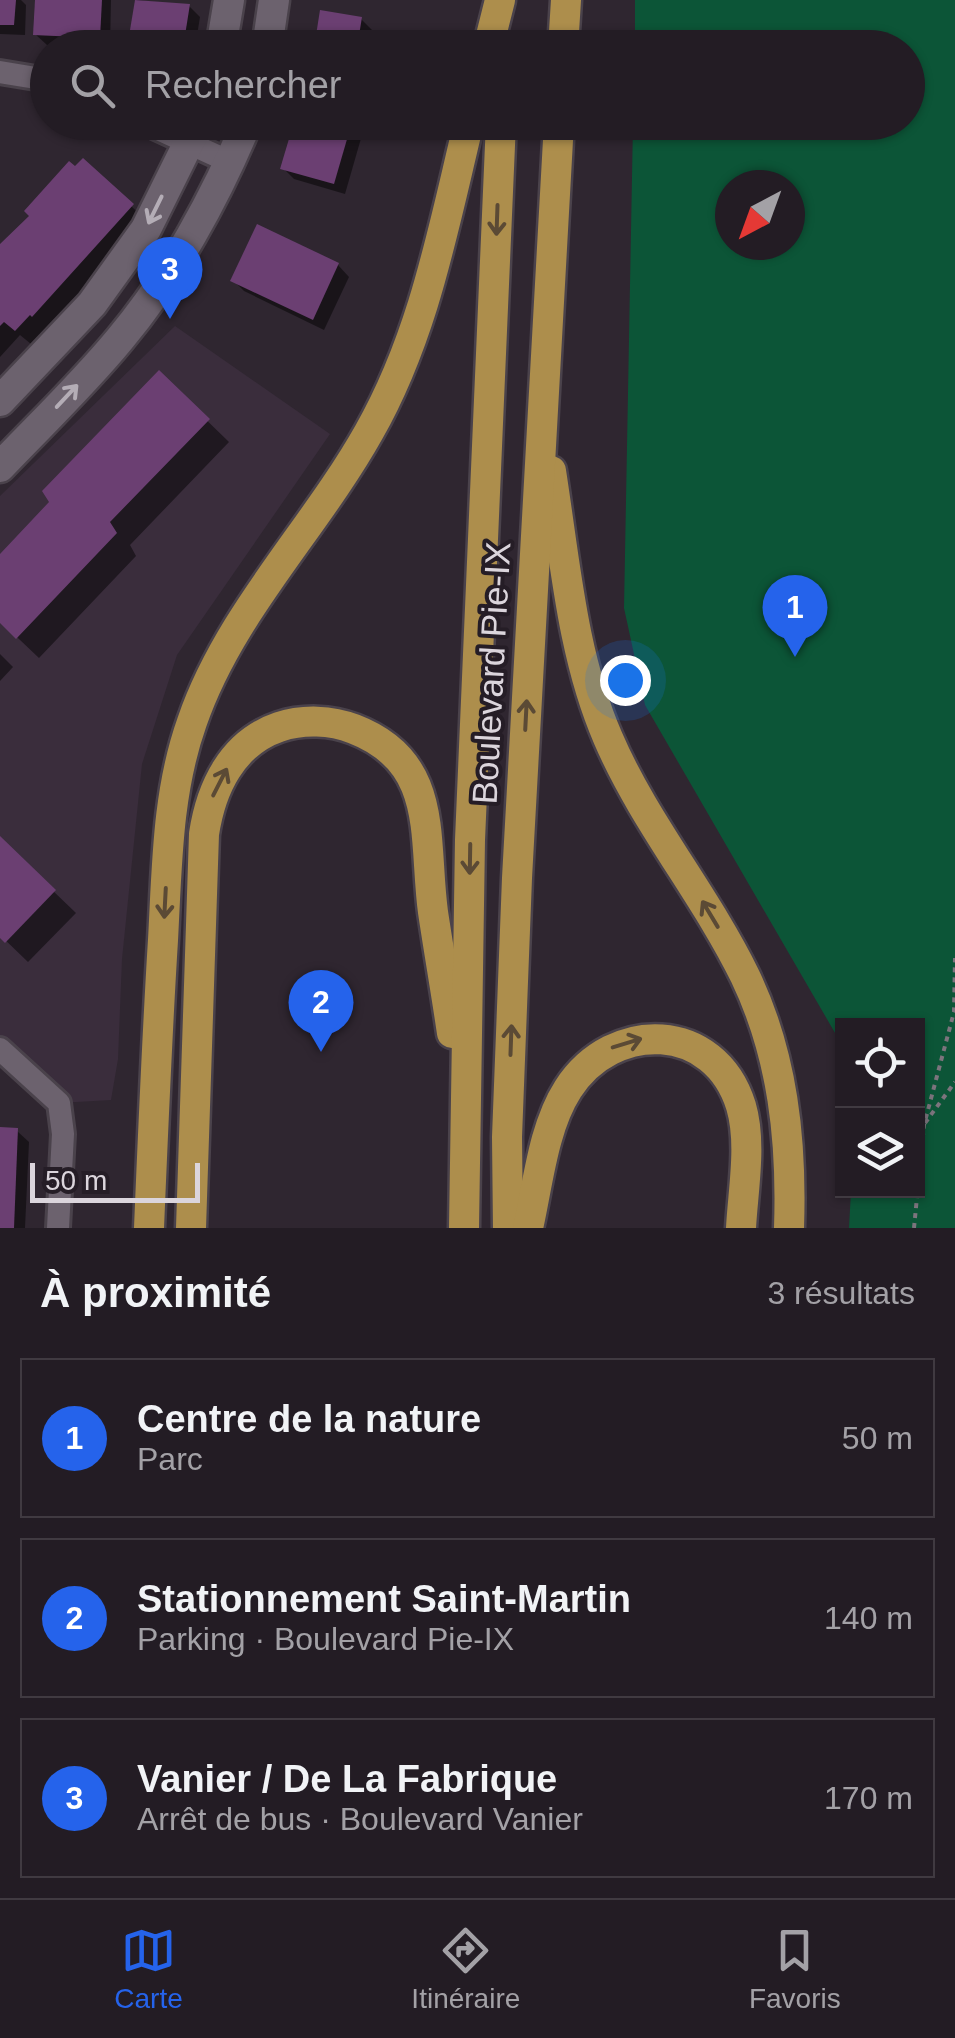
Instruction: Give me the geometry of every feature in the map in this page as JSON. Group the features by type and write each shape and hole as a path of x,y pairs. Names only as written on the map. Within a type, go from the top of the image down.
{"highway":[{"path":"494,30 503,0"},
{"path":"503,0 504,30"},
{"path":"565,30 566,0"},
{"path":"149,1228 168,850 184,745 202,696 230,640 354,458 401,371 432,281 465,140"},
{"name":"Boulevard Pie-IX","path":"464,1228 470,840 500,140"},
{"name":"Boulevard Pie-IX","path":"508,1228 507,1138 517,878 558,140"},
{"path":"542,414 578,641 600,720 644,808 745,975 769,1038 787,1128 789,1228"},
{"path":"191,1228 204,834 211,800 223,773 243,749 275,728 314,722 358,730 396,755 416,781 426,820 432,907 465,1115"},
{"path":"528,1228 548,1140 565,1092 599,1055 626,1042 646,1038 665,1039 692,1048 718,1066 731,1083 744,1122 742,1228"}],"street":[{"path":"224,30 228,0"},
{"path":"270,30 274,0"},
{"path":"0,72 30,77"},
{"path":"0,401 92,304 135,244 189,140"},
{"path":"202,140 230,162"},
{"path":"0,467 122,337 177,256 239,140"},
{"path":"0,1049 58,1104 62,1134 58,1228"}],"path":[{"path":"925,1121 954,1012 955,958"},
{"path":"925,1124 955,1082"},
{"path":"945,1096 955,1098"},
{"path":"914,1228 917,1198"}],"shaded area":[{"path":"175,326 330,434 177,655 142,764 122,959 118,1059 111,1100 59,1103 0,1049 0,496"}],"green space":[{"path":"635,0 955,0 955,1228 849,1228 851,1198 925,1198 925,1018 835,1018 835,1033 645,705 624,608 633,140 925,140 925,30 635,30"}],"building":[{"path":"0,0 16,0 14,25 0,25"},
{"path":"35,0 102,0 100,30 33,30"},
{"path":"135,0 190,4 186,30 130,30"},
{"path":"320,10 362,17 360,30 317,30"},
{"path":"289,140 347,140 334,184 280,169"},
{"path":"83,158 134,204 32,317 15,331 4,322 0,326 0,244 29,216 24,211 69,161 75,166"},
{"path":"257,224 339,263 313,320 230,281"},
{"path":"159,370 210,419 110,522 117,533 16,639 0,623 0,554 49,502 42,491"},
{"path":"0,836 56,890 5,943 0,938"},
{"path":"0,1127 18,1128 14,1228 0,1228"}],"place":[{"name":"Vanier / De La Fabrique","path":"170,319"},
{"name":"Centre de la nature","path":"795,657"},
{"name":"Stationnement Saint-Martin","path":"321,1052"}]}
